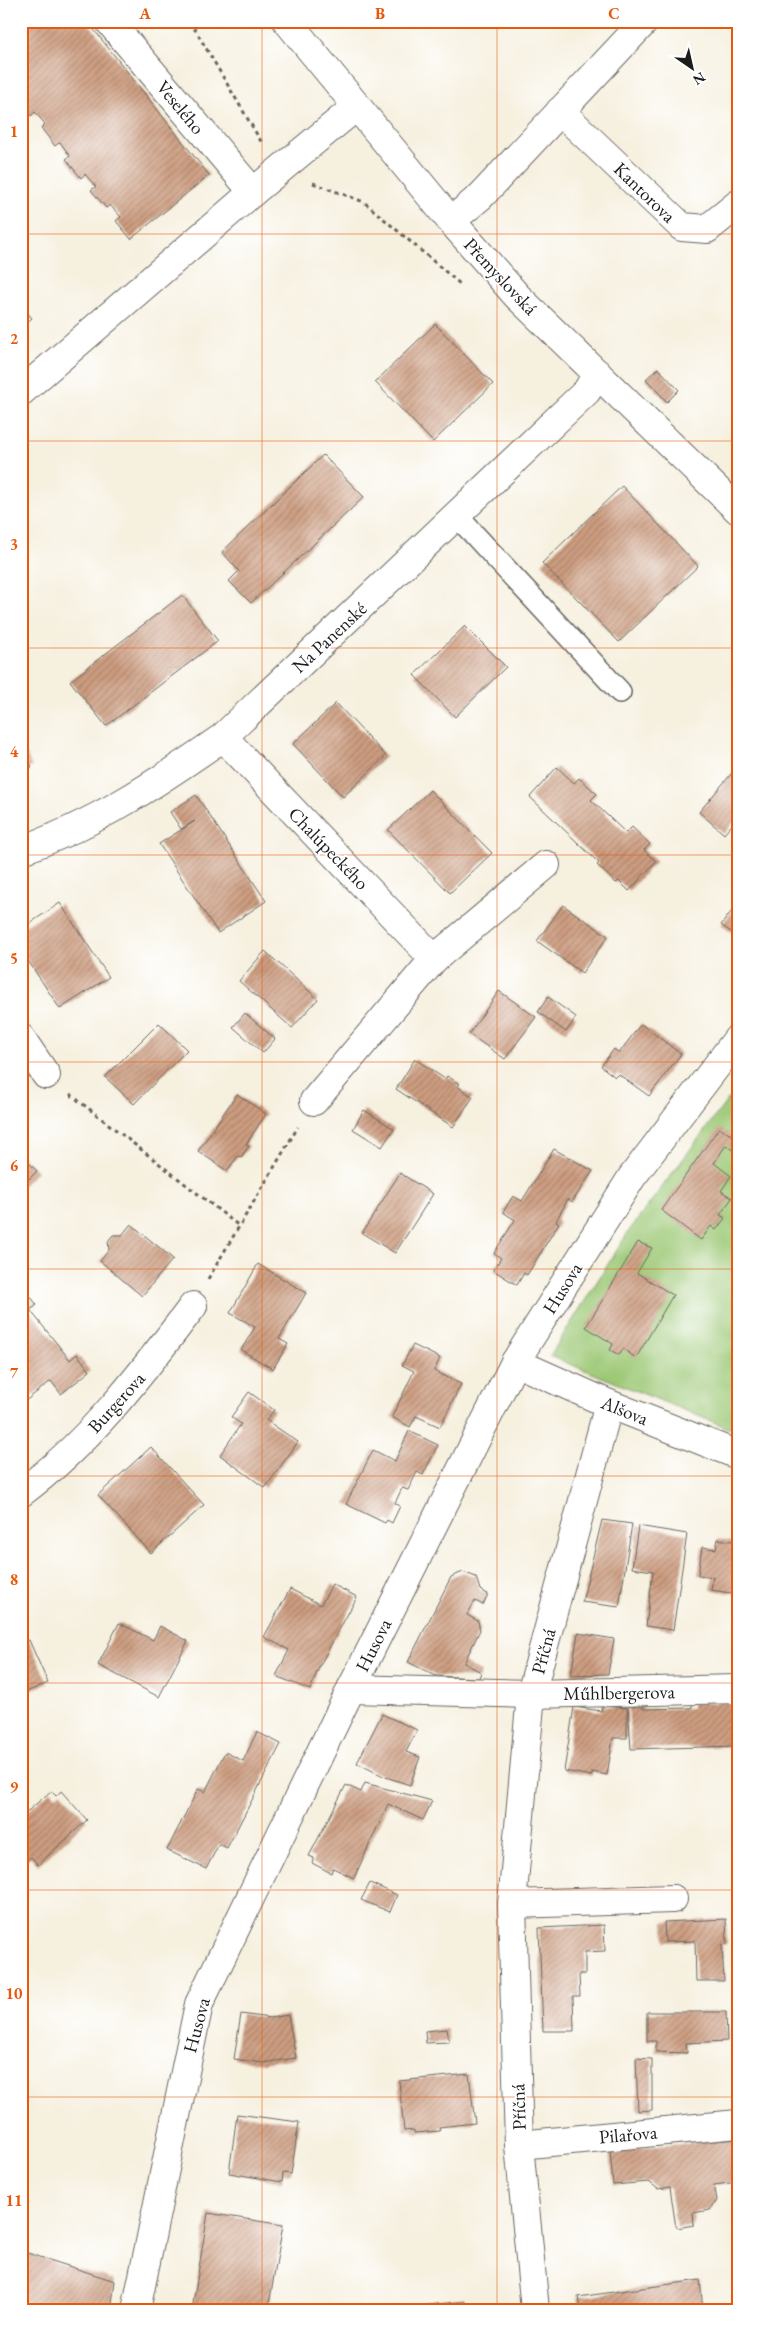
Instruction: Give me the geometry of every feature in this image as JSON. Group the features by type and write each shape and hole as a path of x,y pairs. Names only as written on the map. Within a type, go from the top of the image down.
{"street":[{"name":"Veselého","path":"109,21 253,192"},
{"name":"Přemyslovská","path":"286,21 451,222 517,296 738,510"},
{"path":"451,222 481,196 645,21"},
{"path":"21,392 253,192 357,106"},
{"name":"Kantorova","path":"560,111 682,227 707,229 738,204"},
{"name":"Na Panenské","path":"21,850 97,816 160,781 224,737 587,391 597,373"},
{"name":"Chalúpeckého","path":"224,737 434,959"},
{"path":"314,1101 434,959 546,865"},
{"path":"21,1038 46,1075"},
{"name":"Husova","path":"136,2310 199,2004 351,1690 515,1362 632,1177 738,1038"},
{"name":"Burgerova","path":"24,1487 88,1434 134,1384 193,1306"},
{"name":"Alšova","path":"515,1362 609,1404 738,1454"},
{"name":"Příčná","path":"535,2310 519,2145 512,1904 532,1694 609,1404"},
{"name":"Műhlbergerova","path":"351,1690 532,1694 738,1689"},
{"path":"512,1904 673,1899"},
{"name":"Pilařova","path":"519,2145 738,2124"}],"lane":[{"path":"457,516 620,692"}],"path":[{"path":"190,21 221,70 258,138 281,169 324,189 364,202 468,290"},
{"path":"46,1075 239,1226"},
{"path":"193,1306 314,1101"}],"green space":[{"path":"738,1086 738,1432 550,1356 629,1231"}],"building":[{"path":"21,21 87,21 209,175 131,239 116,221 121,217 110,205 106,208 91,190 96,187 85,174 81,178 66,159 70,156 60,142 55,146 41,128 45,124 35,112 31,116 21,104"},
{"path":"21,306 32,318 21,328"},
{"path":"435,324 493,384 433,442 375,382"},
{"path":"658,368 679,390 667,402 646,379"},
{"path":"323,455 364,497 251,603 229,581 239,571 222,552"},
{"path":"622,486 698,566 619,642 542,563"},
{"path":"182,595 218,641 106,726 70,681"},
{"path":"465,626 506,667 455,717 414,675"},
{"path":"336,703 386,756 343,797 293,744"},
{"path":"21,741 32,767 21,771"},
{"path":"738,766 738,818 724,834 699,812"},
{"path":"557,767 574,783 579,778 597,794 591,800 626,833 632,827 650,844 644,850 656,861 629,891 619,881 616,883 597,865 599,863 530,797"},
{"path":"430,790 492,853 450,893 388,830"},
{"path":"196,795 266,901 218,933 159,844 195,821 181,829 170,812"},
{"path":"60,903 109,977 60,1009 21,950 21,929"},
{"path":"738,903 738,937 721,925"},
{"path":"563,905 608,936 582,973 537,941"},
{"path":"265,951 318,999 292,1028 239,981"},
{"path":"499,991 536,1017 505,1059 469,1034"},
{"path":"548,997 576,1017 566,1032 538,1012"},
{"path":"245,1013 275,1039 263,1053 233,1027"},
{"path":"159,1023 187,1050 134,1104 105,1077"},
{"path":"641,1024 681,1054 649,1096 618,1074 615,1077 601,1066 614,1049 619,1053"},
{"path":"415,1059 445,1079 447,1076 460,1084 457,1086 473,1097 453,1127 396,1089"},
{"path":"237,1094 266,1114 246,1144 249,1146 241,1157 238,1156 227,1171 198,1151"},
{"path":"364,1110 394,1129 382,1147 353,1129"},
{"path":"719,1128 738,1139 738,1153 726,1145 714,1163 731,1176 721,1191 732,1198 720,1215 725,1218 716,1230 711,1226 701,1240 661,1210"},
{"path":"554,1149 593,1171 572,1202 568,1199 556,1221 559,1223 527,1275 524,1273 517,1285 493,1270 501,1258 494,1253 515,1220 503,1212 513,1196 522,1201"},
{"path":"21,1155 37,1171 21,1187"},
{"path":"400,1173 433,1194 395,1253 362,1233"},
{"path":"131,1224 173,1259 142,1296 100,1261 109,1250 108,1241 113,1235 122,1235"},
{"path":"638,1242 652,1248 637,1273 673,1295 636,1358 623,1349 619,1355 610,1350 613,1344 586,1327"},
{"path":"258,1264 306,1293 279,1339 288,1344 273,1369 241,1350 255,1327 230,1313"},
{"path":"24,1288 37,1305 30,1310 70,1360 77,1354 90,1371 61,1394 51,1381 24,1402 21,1399 21,1290"},
{"path":"413,1345 440,1358 434,1371 461,1384 440,1427 416,1416 410,1427 392,1417 414,1371 402,1365"},
{"path":"249,1392 274,1410 266,1420 298,1442 265,1488 220,1455 241,1424 231,1417"},
{"path":"409,1431 438,1445 423,1475 417,1472 408,1490 402,1488 395,1503 400,1506 392,1523 387,1520 385,1523 346,1504 373,1450 395,1461"},
{"path":"151,1447 204,1505 151,1553 98,1495"},
{"path":"602,1520 632,1524 619,1607 582,1602"},
{"path":"638,1526 687,1534 673,1630 646,1626 653,1571 632,1568"},
{"path":"718,1539 738,1542 737,1594 711,1590 713,1577 698,1575 702,1547 716,1549"},
{"path":"463,1572 476,1577 480,1590 488,1594 483,1605 475,1601 467,1615 478,1621 480,1630 464,1663 481,1672 479,1678 436,1676 408,1662 451,1577"},
{"path":"332,1584 357,1597 319,1667 310,1690 276,1676 289,1650 264,1637 290,1589 321,1605"},
{"path":"119,1623 153,1640 160,1626 188,1641 159,1697 98,1665"},
{"path":"578,1633 614,1639 608,1674 571,1675"},
{"path":"29,1640 48,1683 21,1694 21,1643"},
{"path":"738,1702 738,1746 631,1749 628,1706 643,1706 643,1709 692,1708 692,1703"},
{"path":"602,1706 627,1708 627,1738 613,1738 607,1775 592,1772 592,1776 564,1771 574,1707 601,1711"},
{"path":"382,1714 417,1730 406,1752 420,1757 410,1785 383,1776 357,1763"},
{"path":"257,1732 281,1744 227,1848 219,1844 206,1869 167,1850 198,1789 205,1792 225,1752 243,1761"},
{"path":"365,1783 432,1801 423,1820 388,1804 354,1878 333,1868 331,1873 312,1863 314,1858 309,1856 346,1785 361,1792"},
{"path":"51,1791 56,1796 61,1791 87,1820 38,1865 31,1857 24,1863 21,1861 21,1817"},
{"path":"370,1883 397,1895 390,1912 361,1900"},
{"path":"726,1919 727,1944 722,1945 724,1981 696,1981 695,1941 665,1942 664,1922"},
{"path":"604,1925 605,1951 585,1952 585,1974 579,1974 580,1996 573,1996 574,2031 543,2031 539,1928"},
{"path":"647,2012 726,2012 727,2041 686,2043 687,2053 656,2052 656,2041 647,2041"},
{"path":"241,2014 270,2018 288,2015 296,2058 263,2063 234,2059"},
{"path":"447,2029 449,2042 426,2043 425,2031"},
{"path":"636,2058 652,2059 652,2110 638,2111"},
{"path":"469,2074 475,2123 439,2127 440,2131 414,2133 414,2130 404,2131 399,2081"},
{"path":"237,2114 299,2122 291,2174 283,2173 282,2182 229,2173"},
{"path":"738,2139 738,2182 714,2185 717,2200 710,2210 693,2213 694,2225 676,2228 670,2187 658,2189 649,2182 613,2185 610,2150"},
{"path":"208,2213 283,2225 268,2310 192,2310"},
{"path":"21,2251 115,2281 111,2310 21,2310"},
{"path":"700,2280 703,2310 580,2310 578,2297"},
{"path":"465,2301 466,2310 417,2310 417,2306"}]}
